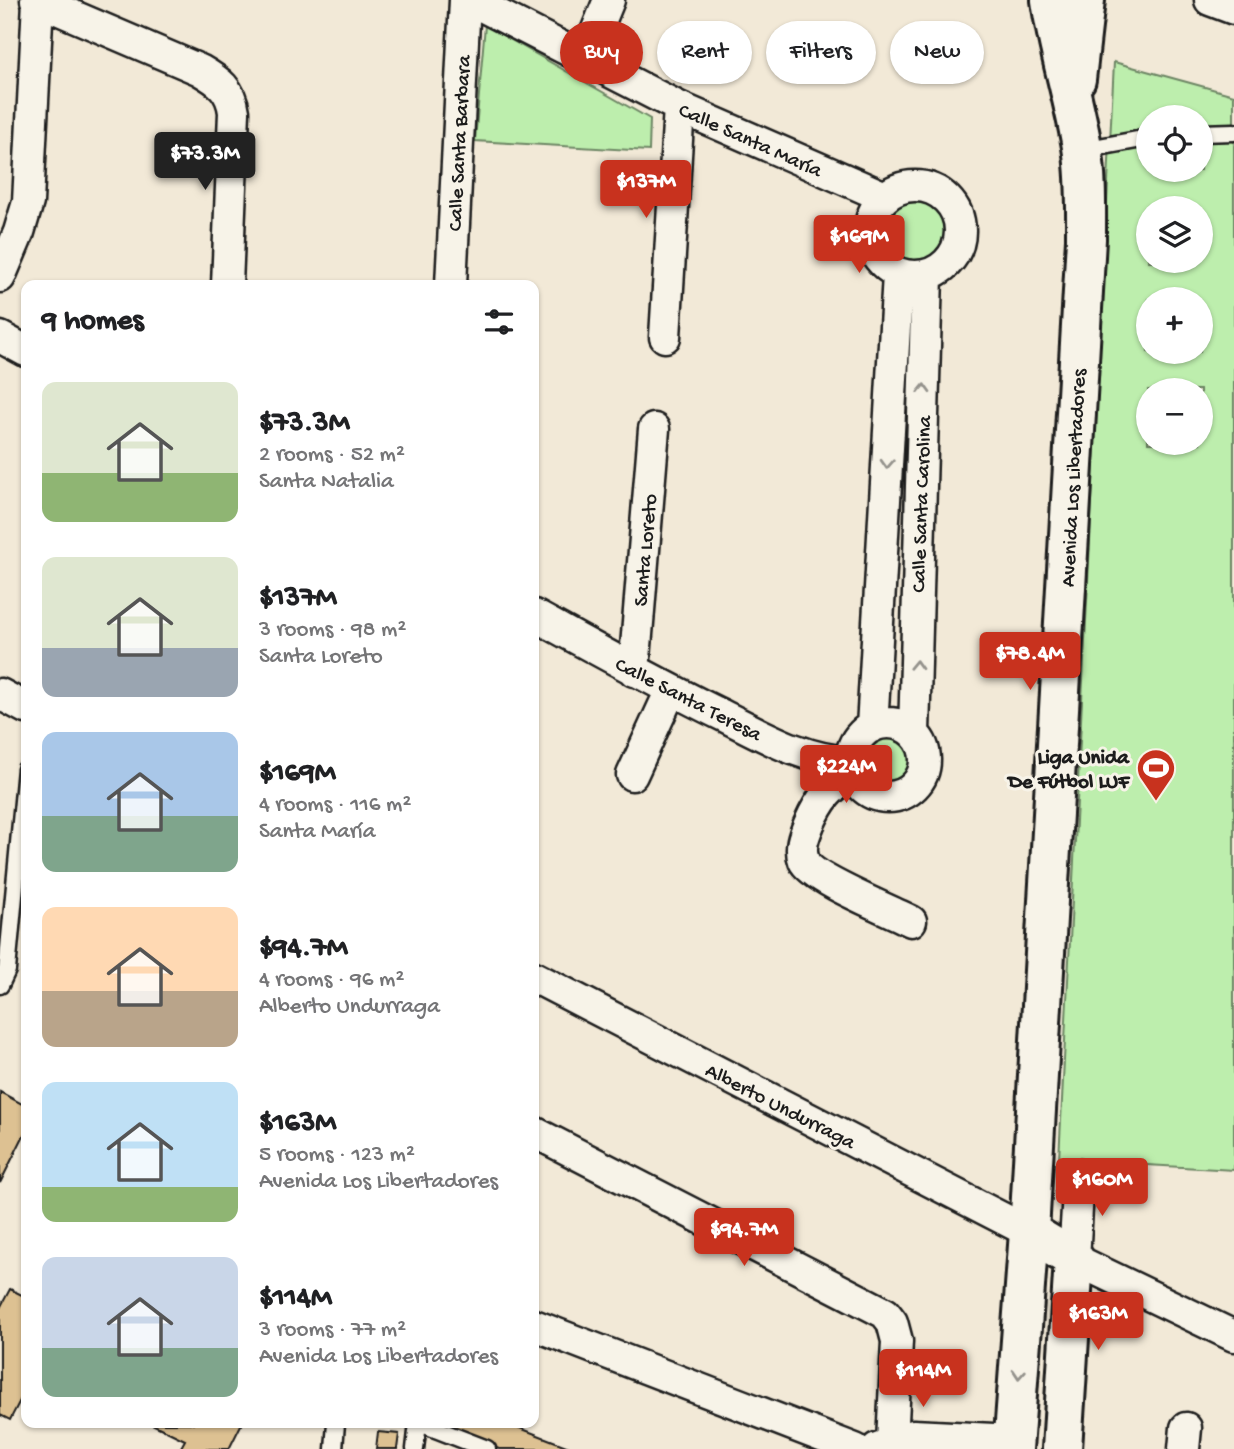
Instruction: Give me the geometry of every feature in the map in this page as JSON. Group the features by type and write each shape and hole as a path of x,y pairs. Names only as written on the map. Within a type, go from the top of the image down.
{"street":[{"name":"Calle Santa María","path":"468,0 560,47"},
{"name":"Calle Santa Barbara","path":"451,280 468,0"},
{"path":"601,21 610,0"},
{"name":"Avenida Los Libertadores","path":"1014,1445 1029,1232 1086,239 1082,150 1051,0"},
{"name":"Avenida Los Libertadores","path":"1073,102 1085,0"},
{"path":"1210,0 1234,9"},
{"path":"0,277 28,202 37,1 200,70 224,85 229,92 234,112 227,280"},
{"name":"Calle Santa María","path":"633,84 884,197"},
{"path":"664,337 679,107"},
{"path":"919,187 939,194 950,203 957,216 960,231 958,245 941,269 913,274 885,266 875,254 870,239 870,224 884,197 897,190 919,187"},
{"name":"Calle Santa Carolina","path":"872,727 913,274"},
{"name":"Calle Santa Carolina","path":"913,274 914,733"},
{"path":"0,338 21,348"},
{"name":"Santa Loreto","path":"634,671 654,429"},
{"name":"Calle Santa Teresa","path":"539,618 634,671 803,754 852,767"},
{"path":"632,775 671,690"},
{"path":"0,694 21,705"},
{"path":"852,767 866,790 890,797 901,795 920,779 925,767 925,755 914,733 894,724 872,727 856,742 852,767 822,798 804,838 804,860 808,867 821,877 911,921"},
{"name":"Alberto Undurraga","path":"539,980 1029,1232"},
{"path":"539,1135 885,1313 892,1322 897,1341 882,1446 912,1435 925,1434 1014,1445 1022,1435 1041,1431 1049,1433 1062,1445"},
{"path":"1062,1445 1079,1175"},
{"path":"1029,1232 1074,1259 1231,1325"},
{"path":"539,1327 855,1449"}],"lane":[{"path":"1213,133 1234,132"},
{"path":"1082,150 1136,140"},
{"path":"0,985 7,970 21,822"},
{"path":"334,1449 336,1428"},
{"path":"415,1449 418,1428"},
{"path":"432,1428 487,1449"}],"green space":[{"path":"485,25 560,68 560,84 589,84 650,119 649,151 475,141"},
{"name":"Liga Unida De Fútbol LUF","path":"1114,62 1234,95 1234,1170 1059,1160"},
{"path":"915,194 929,197 941,205 949,217 952,231 949,245 941,257 929,265 915,268 901,265 889,257 881,245 878,231 881,217 889,205 901,197"},
{"path":"889,735 907,742 914,760 907,778 889,785 871,778 864,760 871,742"}],"building":[{"path":"0,1092 21,1103 21,1141 0,1183"},
{"path":"10,1289 21,1294 21,1399 10,1420 0,1415 0,1308"},
{"path":"160,1428 240,1428 229,1449 180,1449 185,1440"},
{"path":"445,1428 520,1428 574,1449 499,1449"},
{"path":"378,1432 399,1434 397,1449 376,1449"}],"place":[{"name":"Liga Unida De Fútbol LUF","path":"1156,802"}]}
